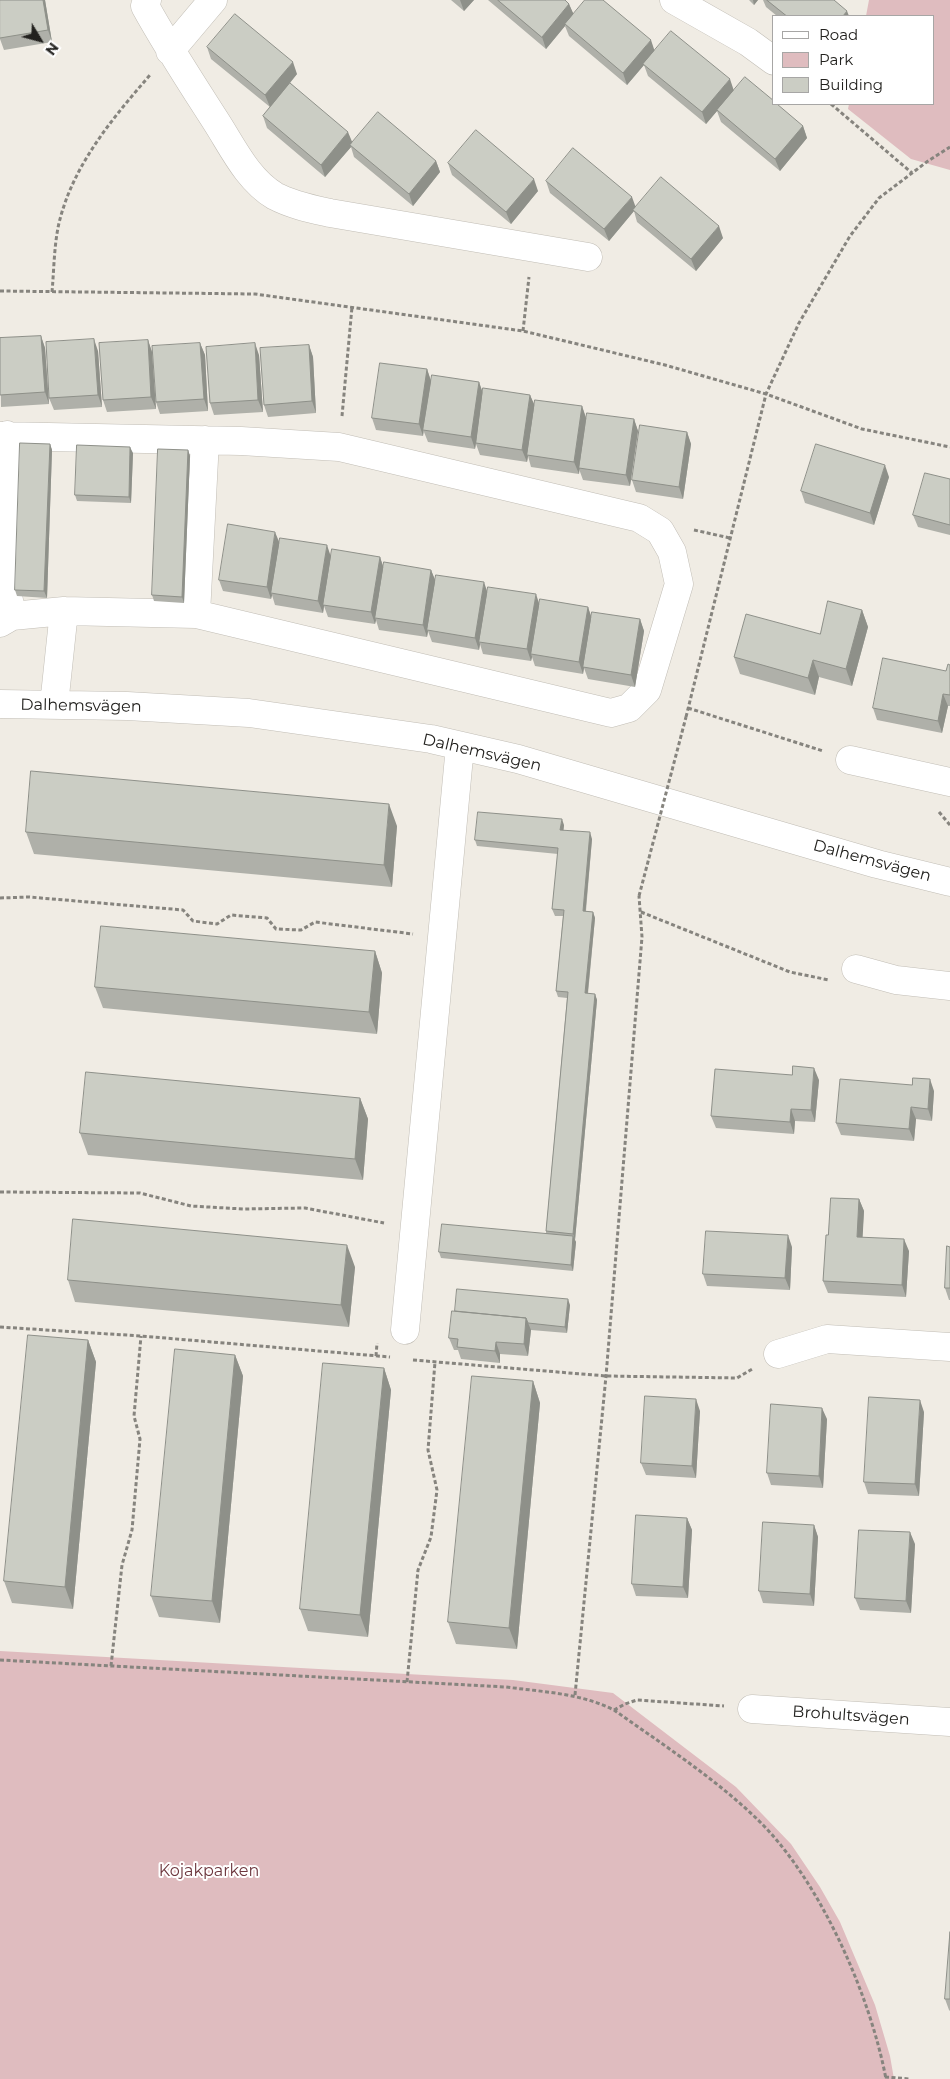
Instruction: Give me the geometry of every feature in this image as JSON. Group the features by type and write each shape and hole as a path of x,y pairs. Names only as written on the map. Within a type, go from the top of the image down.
{"street":[{"path":"147,0 145,6 170,51 253,178 275,196 298,205 330,213 588,257"},
{"path":"170,51 213,0"},
{"path":"674,0 748,42 772,60"},
{"path":"4,436 205,440 339,447 639,518 660,531 672,552 679,584 647,690 629,708 611,713 196,614 64,611 6,619 4,575 4,436"},
{"path":"196,614 205,440"},
{"path":"54,705 64,611"},
{"name":"Dalhemsvägen","path":"0,704 128,706 249,713 421,738 518,759 877,864 950,882"},
{"path":"405,1330 460,746"},
{"path":"850,760 950,782"},
{"path":"856,969 896,980 950,986"},
{"path":"778,1354 827,1339 950,1347"},
{"name":"Brohultsvägen","path":"752,1710 950,1722"}],"path":[{"path":"52,292 59,224 75,177 108,123 170,51"},
{"path":"831,105 912,173"},
{"path":"575,1695 606,1376 642,937 639,896 686,717 766,394 803,316 850,236 879,198 950,147"},
{"path":"523,331 533,248"},
{"path":"0,291 255,294 523,331 665,365 766,394 862,429 950,447"},
{"path":"339,447 352,307"},
{"path":"688,708 850,760"},
{"path":"0,898 29,897 183,910 193,921 218,924 231,915 267,918 276,929 301,930 315,922 442,938"},
{"path":"640,912 790,972 822,980 837,981 850,975 856,969"},
{"path":"0,1192 140,1193 191,1206 243,1209 305,1208 414,1229"},
{"path":"0,1327 141,1336 398,1358"},
{"path":"111,1666 122,1565 133,1520 140,1439 134,1416 141,1336"},
{"path":"408,1359 606,1376 737,1378 778,1354"},
{"path":"407,1682 418,1570 431,1538 438,1490 428,1450 435,1362"},
{"path":"0,1660 506,1687 575,1695 596,1701 614,1710 729,1794 757,1819 787,1854 812,1891 855,1977 868,2010 886,2078 910,2079"},
{"path":"614,1710 624,1704 637,1700 709,1704 752,1710"}],"green space":[{"path":"869,0 950,0 950,170 911,159 848,109 849,105 935,105 935,15 866,15"},
{"name":"Kojakparken","path":"0,1651 513,1680 613,1693 736,1787 791,1844 820,1887 840,1922 875,2005 890,2056 894,2079 0,2079"}],"building":[{"path":"0,0 43,0 48,30 0,38"},
{"path":"498,0 565,0 569,4 542,37"},
{"path":"585,0 603,0 651,40 623,73 565,24"},
{"path":"767,0 834,0 847,11 844,15 786,15"},
{"path":"235,14 293,62 265,95 207,47"},
{"path":"671,31 730,79 702,112 643,64"},
{"path":"745,77 772,99 772,105 778,105 803,126 775,159 717,110"},
{"path":"290,83 348,132 321,165 263,116"},
{"path":"378,112 436,161 409,194 350,145"},
{"path":"476,130 534,179 506,212 448,163"},
{"path":"573,148 632,197 604,229 546,181"},
{"path":"661,177 719,226 691,259 633,210"},
{"path":"41,336 45,392 0,395 0,338"},
{"path":"94,339 98,395 49,398 46,342"},
{"path":"148,340 151,397 103,400 99,343"},
{"path":"200,343 204,399 156,402 152,346"},
{"path":"255,343 258,400 210,403 206,347"},
{"path":"309,345 312,401 264,405 260,348"},
{"path":"380,363 427,369 419,424 372,418"},
{"path":"432,375 479,382 471,437 423,430"},
{"path":"483,388 530,395 522,450 476,443"},
{"path":"535,400 582,406 574,462 527,455"},
{"path":"587,413 634,419 626,475 579,468"},
{"path":"640,425 687,432 679,487 632,480"},
{"path":"20,443 50,444 44,591 15,590"},
{"path":"816,444 885,465 870,513 801,491"},
{"path":"77,445 130,447 129,497 75,495"},
{"path":"158,449 188,450 182,597 152,595"},
{"path":"925,473 950,479 950,525 913,515"},
{"path":"228,524 275,532 267,587 219,580"},
{"path":"280,538 327,545 318,601 271,593"},
{"path":"332,549 380,557 371,612 323,605"},
{"path":"384,562 431,570 423,625 375,618"},
{"path":"436,575 484,582 475,638 427,630"},
{"path":"488,587 536,594 527,649 479,642"},
{"path":"540,599 588,607 579,662 531,654"},
{"path":"828,601 862,610 846,669 813,660 808,678 734,657 746,614 820,634"},
{"path":"592,612 640,619 631,675 583,667"},
{"path":"883,658 946,671 948,664 950,665 950,695 943,694 938,721 873,708"},
{"path":"31,771 389,804 384,865 26,832"},
{"path":"478,812 562,819 560,830 590,832 583,911 593,912 585,993 595,994 573,1234 546,1231 568,992 556,991 564,910 552,909 558,848 475,840"},
{"path":"101,926 375,951 369,1012 95,987"},
{"path":"793,1066 814,1068 811,1110 791,1109 790,1122 711,1116 715,1069 792,1075"},
{"path":"86,1072 360,1098 355,1159 80,1133"},
{"path":"913,1078 930,1079 928,1109 911,1107 909,1129 836,1123 840,1079 912,1085"},
{"path":"831,1198 859,1199 857,1237 904,1239 902,1285 823,1281"},
{"path":"73,1219 347,1245 341,1305 68,1280"},
{"path":"442,1224 573,1236 571,1265 439,1252"},
{"path":"706,1231 788,1235 785,1278 703,1274"},
{"path":"947,1246 950,1247 950,1288 945,1288"},
{"path":"457,1289 568,1299 565,1327 528,1323 526,1318 455,1311"},
{"path":"452,1311 526,1318 524,1344 496,1342 495,1351 457,1347 458,1339 449,1338"},
{"path":"28,1335 88,1340 65,1587 4,1581"},
{"path":"175,1349 235,1355 212,1601 151,1596"},
{"path":"323,1363 384,1368 360,1615 300,1609"},
{"path":"472,1376 533,1381 509,1628 448,1622"},
{"path":"645,1396 696,1399 692,1466 641,1463"},
{"path":"869,1397 920,1400 915,1484 864,1482"},
{"path":"771,1404 822,1408 819,1476 767,1473"},
{"path":"636,1515 687,1518 683,1587 632,1584"},
{"path":"763,1522 814,1525 810,1594 759,1591"},
{"path":"859,1530 910,1532 906,1601 855,1598"},
{"path":"950,1932 950,1999 945,1999"}]}
